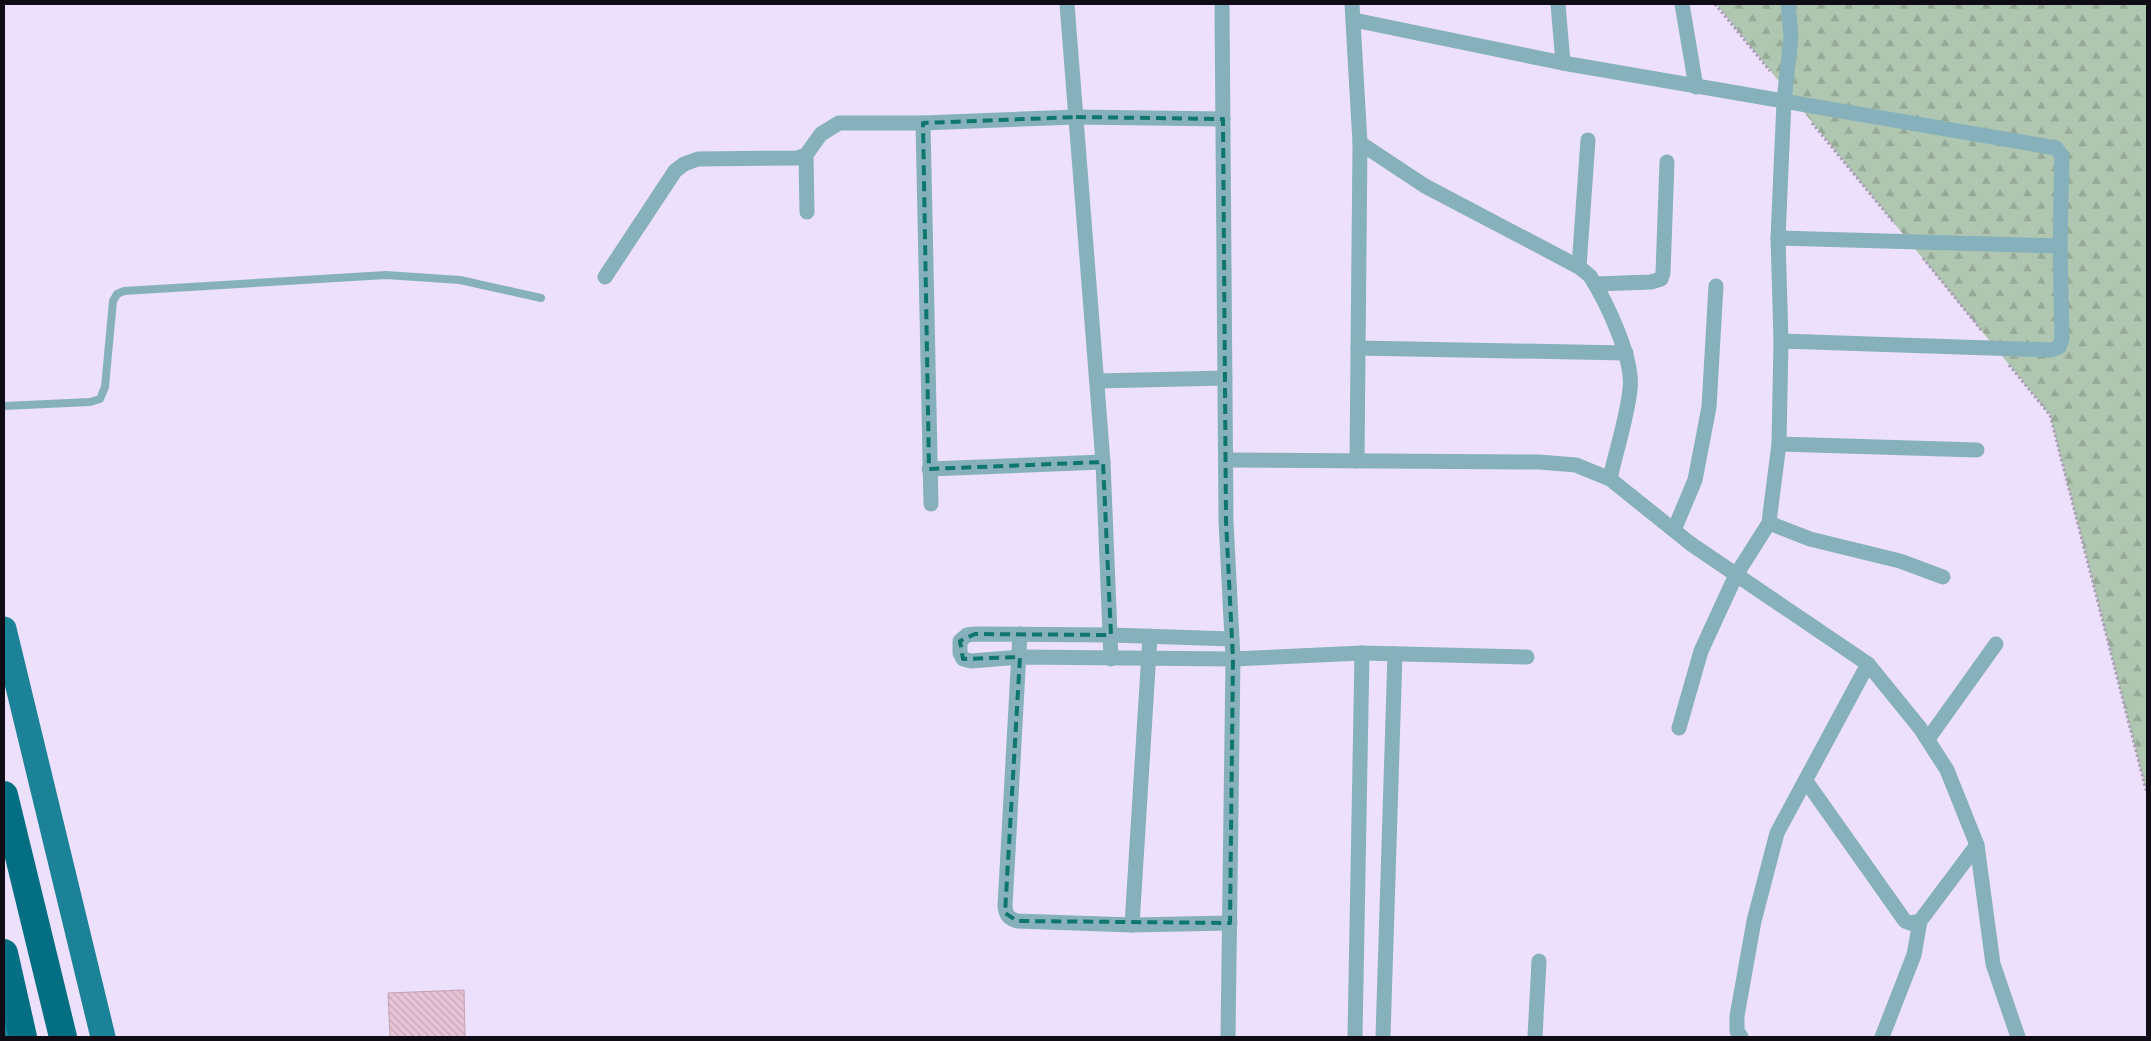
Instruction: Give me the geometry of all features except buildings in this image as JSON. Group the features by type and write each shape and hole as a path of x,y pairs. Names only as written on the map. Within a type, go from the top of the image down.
{"highway":[{"path":"4,795 63,1037"},
{"path":"4,953 23,1037"}],"main road":[{"path":"4,629 46,810 103,1037"},
{"path":"4,1029 6,1037"}],"street":[{"path":"1067,4 1103,462 1111,659"},
{"path":"1222,4 1226,521 1233,659 1228,1037"},
{"path":"1352,4 1360,143 1357,461"},
{"path":"1558,4 1562,63"},
{"path":"1682,4 1696,87"},
{"path":"1679,728 1701,651 1736,575 1769,523 1779,444 1781,341 1778,238 1784,102 1791,36 1788,4"},
{"path":"1354,20 1562,63 2056,148 2062,156 2060,246 2062,340 2059,347 2052,350 1781,341"},
{"path":"807,212 806,155 820,134 839,123 923,123 1076,117 1223,119"},
{"path":"923,123 931,504"},
{"path":"1579,267 1588,140"},
{"path":"1360,143 1425,186 1579,267 1590,276 1626,353 1630,370 1630,389 1610,479"},
{"path":"605,277 674,171 684,164 698,159 797,158 806,155"},
{"path":"1595,284 1651,282 1661,279 1663,272 1667,162"},
{"path":"1778,238 2060,246"},
{"path":"1674,530 1695,480 1709,407 1716,286"},
{"path":"1358,348 1626,353"},
{"path":"1097,381 1226,378"},
{"path":"1779,444 1976,450"},
{"path":"1226,460 1539,462 1576,465 1610,479 1674,530 1736,575 1868,664 1928,740 1948,770 1976,845 1993,964 2018,1037"},
{"path":"929,469 1103,462"},
{"path":"1769,523 1810,539 1900,561 1943,577"},
{"path":"1020,634 1006,913 1009,918 1017,921 1132,925 1230,923"},
{"path":"1232,639 1111,635 966,635 960,641 960,653 964,659 971,661 1020,658 1233,659 1362,654 1528,657"},
{"path":"1132,925 1150,636"},
{"path":"1928,740 1996,644"},
{"path":"1355,1037 1362,654"},
{"path":"1383,1037 1395,654"},
{"path":"1742,1037 1737,1031 1737,1016 1754,921 1777,833 1868,664"},
{"path":"1806,781 1905,921 1910,923 1920,921"},
{"path":"1882,1037 1914,956 1920,921 1976,845"},
{"path":"1535,1037 1539,962"}],"lane":[{"path":"4,406 90,402 100,398 105,387 113,301 117,294 124,291 386,275 460,280 541,298"}],"path":[{"path":"1716,4 1771,72"},
{"path":"1808,118 1895,225"},
{"path":"1920,255 1988,339"},
{"path":"2007,362 2050,415 2147,794"}],"highlighted area":[{"path":"1076,117 1223,119 1226,521 1233,659 1230,923 1017,921 1005,913 1020,657 963,659 960,641 975,634 1111,635 1103,462 929,469 923,123"}],"green space":[{"path":"1716,4 2147,4 2147,794 2050,415"}]}
